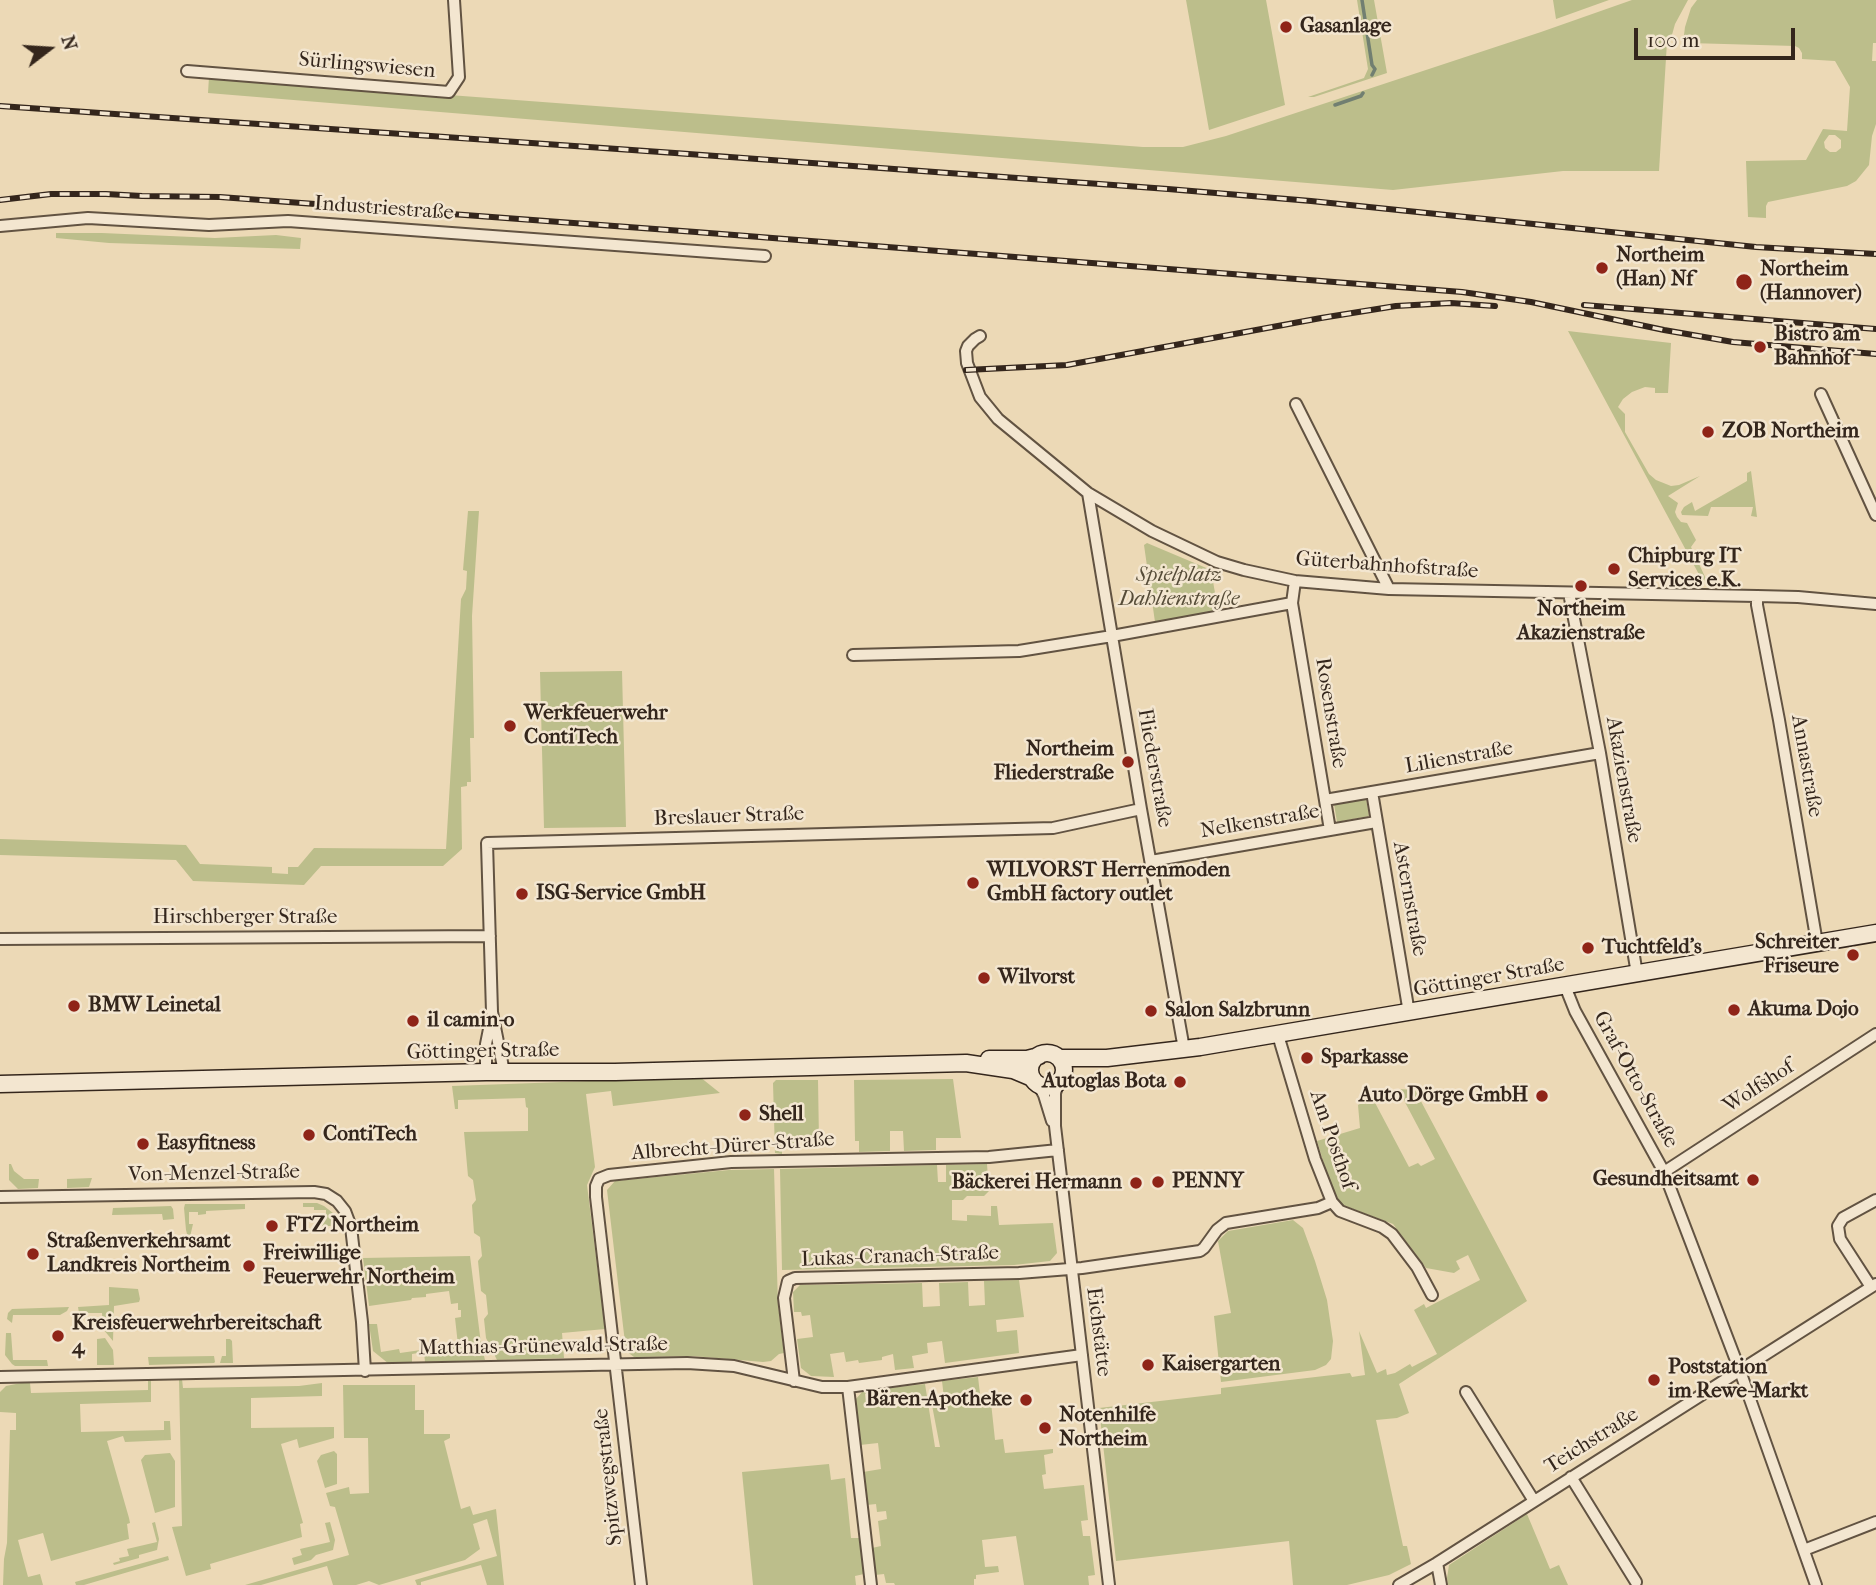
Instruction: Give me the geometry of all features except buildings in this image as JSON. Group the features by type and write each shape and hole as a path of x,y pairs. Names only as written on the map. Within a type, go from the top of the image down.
{"main road":[{"name":"Göttinger Straße","path":"0,1084 966,1063 992,1058 1027,1059 1047,1054 1059,1058 1107,1058 1278,1035 1876,933"},
{"path":"1035,1081 1031,1066 1039,1056"},
{"path":"1059,1058 1063,1065 1061,1079"},
{"name":"Göttinger Straße","path":"966,1063 1013,1070 1050,1087 1081,1066 1107,1058"}],"street":[{"name":"Sürlingswiesen","path":"187,71 449,92 459,77 454,0"},
{"name":"Industriestraße","path":"0,226 88,218 209,225 288,221 765,256"},
{"name":"Güterbahnhofstraße","path":"980,336 968,346 967,358 984,404 998,418 1088,492 1152,531 1217,562 1295,581 1390,589 1798,597 1876,604"},
{"path":"1821,394 1876,515"},
{"path":"1296,404 1390,589"},
{"name":"Fliederstraße","path":"1088,492 1184,1049"},
{"name":"Rosenstraße","path":"1295,581 1292,603 1330,830"},
{"name":"Akazienstraße","path":"1569,593 1600,753 1637,974"},
{"name":"Annastraße","path":"1757,596 1817,943"},
{"path":"853,655 1018,651 1292,603"},
{"name":"Lilienstraße","path":"1325,800 1600,753"},
{"name":"Asternstraße","path":"1372,792 1409,1013"},
{"name":"Breslauer Straße","path":"504,1072 492,1013 487,843 1053,828 1141,809"},
{"name":"Nelkenstraße","path":"1150,861 1376,822"},
{"name":"Hirschberger Straße","path":"0,939 490,936"},
{"name":"Graf-Otto-Straße","path":"1566,986 1579,1020 1664,1172 1740,1371 1816,1585"},
{"name":"Breslauer Straße","path":"486,1072 486,1044 492,1013"},
{"name":"Wolfshof","path":"1664,1172 1876,1034"},
{"name":"Am Posthof","path":"1278,1035 1315,1159 1332,1202 1340,1211 1387,1229 1417,1267 1432,1295"},
{"name":"Eichstätte","path":"1061,1079 1055,1093 1055,1126 1108,1585"},
{"name":"Eichstätte","path":"1035,1081 1044,1095 1055,1126"},
{"name":"Albrecht-Dürer-Straße","path":"616,1365 596,1192 597,1182 603,1176 731,1162 989,1157 1058,1150"},
{"name":"Von-Menzel-Straße","path":"0,1197 314,1192 326,1194 337,1201 345,1211 351,1227 365,1371"},
{"path":"1874,1286 1840,1239 1838,1226 1843,1218 1876,1200"},
{"path":"1071,1268 1195,1252 1204,1248 1217,1230 1226,1223 1318,1209 1332,1202"},
{"name":"Lukas-Cranach-Straße","path":"794,1381 784,1298 788,1281 795,1278 1019,1273 1071,1268"},
{"name":"Teichstraße","path":"1399,1585 1874,1286"},
{"name":"Matthias-Grünewald-Straße","path":"0,1377 715,1364 822,1387 848,1387 1082,1355"},
{"name":"Spitzwegstraße","path":"616,1365 641,1585"},
{"path":"848,1387 871,1585"},
{"path":"1466,1392 1534,1501"},
{"path":"1571,1478 1636,1582"},
{"path":"1804,1550 1876,1522"},
{"path":"1437,1563 1441,1585"}],"green space":[{"path":"1186,0 1266,0 1285,105 1209,130"},
{"path":"1357,0 1374,0 1387,73 1308,97 1364,78 1368,69"},
{"path":"1553,0 1609,0 1556,19"},
{"path":"1632,0 1688,0 1675,24 1670,42 1667,42 1659,171 1563,171 1393,190 208,93 209,77 1143,147 1183,147 1226,136"},
{"path":"1697,0 1876,0 1876,43 1873,43 1872,61 1876,61 1876,124 1869,165 1856,181 1847,186 1768,202 1766,218 1748,217 1746,161 1806,160 1823,129 1847,131 1850,87 1835,61 1802,59 1802,53 1795,46 1689,43 1684,35 1691,8","holes":["1829,135 1835,135 1841,140 1841,148 1830,152 1825,148 1824,142"]},
{"path":"56,233 215,238 276,235 301,238 300,249 109,243 56,238"},
{"path":"1568,331 1671,343 1668,393 1655,393 1655,388 1645,387 1632,392 1618,407 1625,414 1625,432 1649,474 1656,480 1671,486 1700,476 1668,496 1678,503 1675,512 1677,517 1681,522 1687,523 1696,540 1691,547 1707,581 1702,580"},
{"path":"1751,471 1757,517 1751,516 1753,507 1711,507 1708,516 1682,515 1684,507 1692,502 1695,511 1747,481 1747,473"},
{"path":"468,511 479,511 472,616 474,738 470,738 471,782 461,787 462,849 443,866 321,866 304,885 193,881 176,860 0,855 0,839 186,845 200,864 272,867 272,873 288,874 288,867 298,867 314,848 446,849 461,599 466,589 467,571 463,570"},
{"name":"Spielplatz Dahlienstraße","path":"1147,543 1211,570 1218,610 1155,622 1144,545"},
{"path":"622,671 626,827 544,828 540,672"},
{"path":"1366,799 1369,816 1337,822 1334,804"},
{"path":"700,1077 720,1093 613,1106 611,1091 586,1094 595,1167 587,1185 605,1329 562,1333 564,1358 497,1360 486,1338 484,1319 488,1314 486,1295 481,1291 478,1261 482,1256 480,1237 474,1233 472,1205 476,1200 473,1180 468,1176 464,1132 528,1131 528,1108 525,1098 458,1100 458,1109 455,1109 452,1086"},
{"path":"953,1079 961,1138 936,1138 936,1150 904,1151 903,1131 890,1131 890,1151 859,1152 859,1141 855,1141 854,1080"},
{"path":"776,1080 818,1080 819,1141 782,1145 782,1154 775,1153 773,1083"},
{"path":"1398,1089 1415,1090 1527,1301 1399,1384 1409,1413 1397,1418 1376,1420 1403,1546 1407,1546 1411,1564 1389,1575 1347,1585 1293,1585 1289,1541 1116,1561 1099,1408 1221,1394 1221,1388 1350,1373 1352,1377 1365,1375 1359,1331 1377,1373 1386,1369 1387,1375 1395,1373 1437,1354 1414,1310 1424,1304 1426,1308 1480,1280 1468,1255 1456,1261 1460,1269 1454,1273 1426,1268 1393,1224 1340,1204 1332,1190 1317,1141 1360,1128 1358,1105 1372,1097 1409,1167 1418,1163 1421,1166 1435,1159"},
{"path":"9,1164 24,1179 39,1179 38,1188 18,1189 9,1180"},
{"path":"987,1164 989,1191 984,1196 967,1196 963,1200 952,1200 952,1220 967,1221 967,1215 991,1216 991,1206 997,1206 999,1225 1053,1223 1057,1253 1050,1261 1014,1265 782,1270 780,1169 937,1165 938,1182 946,1182 946,1165"},
{"path":"774,1169 778,1305 784,1353 771,1361 763,1362 693,1356 634,1357 626,1351 607,1190 615,1181 729,1170"},
{"path":"92,1178 89,1187 67,1188 67,1179"},
{"path":"303,1203 324,1206 333,1213 340,1226 316,1226 316,1214 326,1214 326,1210 303,1207"},
{"path":"185,1204 245,1204 245,1209 206,1211 206,1214 198,1215 198,1212 189,1212 189,1224 193,1224 190,1237 186,1230"},
{"path":"171,1206 174,1219 163,1220 162,1214 112,1215 113,1208"},
{"path":"1293,1220 1303,1228 1327,1300 1333,1341 1331,1359 1326,1365 1315,1370 1221,1382 1214,1316 1231,1313 1218,1241 1228,1231"},
{"path":"470,1256 485,1360 425,1362 424,1352 412,1354 412,1363 389,1364 373,1351 369,1324 377,1324 381,1352 399,1349 400,1353 428,1349 429,1353 451,1350 451,1346 458,1345 455,1318 461,1317 461,1310 458,1310 458,1303 451,1304 449,1291 369,1306 363,1258"},
{"path":"1019,1280 1024,1317 996,1320 997,1332 1017,1330 1019,1353 945,1363 942,1341 927,1343 928,1353 912,1356 914,1368 895,1370 893,1354 882,1357 882,1360 846,1362 844,1352 830,1354 834,1377 811,1376 801,1368 797,1339 813,1337 810,1315 802,1316 801,1312 794,1312 793,1292 800,1285 922,1283 923,1307 940,1306 939,1283 968,1282 969,1306 985,1305 984,1281"},
{"path":"109,1287 138,1289 140,1299 139,1302 114,1306 113,1341 103,1329 102,1313 79,1313 78,1307 109,1305"},
{"path":"69,1307 60,1315 13,1315 12,1323 7,1319 12,1309"},
{"path":"6,1333 11,1333 13,1360 47,1360 48,1366 12,1364 5,1355"},
{"path":"105,1338 113,1350 114,1365 97,1365 97,1339"},
{"path":"226,1339 232,1341 233,1363 220,1363 222,1356 226,1356"},
{"path":"214,1356 214,1363 149,1365 148,1357"},
{"path":"978,1377 980,1394 990,1393 995,1440 1003,1439 1005,1453 1053,1449 1053,1453 1044,1455 1044,1489 1084,1485 1088,1520 1081,1521 1083,1536 1090,1536 1095,1575 1088,1576 1089,1585 1024,1585 1016,1536 982,1540 985,1567 998,1566 999,1572 976,1575 974,1585 895,1585 886,1583 884,1574 875,1575 872,1548 881,1546 878,1521 887,1519 886,1511 877,1512 876,1504 867,1505 863,1472 881,1469 878,1443 860,1445 855,1400 863,1391 873,1390 874,1393 865,1394 867,1405 890,1402 889,1391 879,1392 879,1389 925,1384 935,1447 940,1447 931,1400 944,1398 942,1381"},
{"path":"179,1379 182,1379 183,1388 299,1386 322,1383 322,1396 251,1398 251,1428 334,1427 334,1438 299,1448 297,1439 281,1444 303,1523 300,1524 302,1537 210,1564 211,1569 186,1576 172,1527 182,1526"},
{"path":"148,1380 151,1380 151,1402 80,1404 81,1432 164,1430 164,1421 170,1421 171,1440 125,1442 123,1436 107,1441 129,1518 129,1539 51,1561 43,1533 18,1540 28,1577 40,1574 43,1585 3,1585 7,1543 10,1430 16,1430 16,1413 0,1412 0,1392 6,1386 21,1383 30,1383 31,1393 148,1390"},
{"path":"343,1385 415,1385 415,1410 424,1410 424,1434 450,1434 450,1438 444,1441 461,1509 470,1506 473,1515 496,1509 504,1585 487,1585 481,1565 421,1582 421,1585 417,1585 415,1580 497,1556 487,1519 473,1524 480,1549 465,1560 379,1585 369,1581 356,1585 333,1585 327,1566 261,1585 245,1585 349,1555 335,1507 330,1506 326,1493 349,1487 350,1494 369,1493 368,1438 344,1438"},
{"path":"334,1451 337,1454 337,1484 325,1488 317,1461 321,1455"},
{"path":"170,1453 175,1461 175,1507 155,1513 141,1460 145,1455"},
{"path":"829,1464 831,1480 845,1478 851,1538 859,1538 864,1574 855,1576 856,1585 753,1585 742,1472"},
{"path":"1527,1514 1550,1569 1559,1565 1568,1585 1448,1585 1449,1565"},
{"path":"155,1522 159,1539 157,1550 114,1565 113,1563 120,1561 119,1558 129,1556 127,1549 157,1542 152,1523"},
{"path":"330,1522 335,1540 333,1550 294,1565 292,1558 302,1555 300,1549 330,1542 325,1523"},
{"path":"168,1556 169,1560 84,1585 76,1585 75,1582"}],"waterway":[{"path":"1362,0 1372,65 1375,69 1372,75"},
{"path":"1335,105 1363,93"}],"railway":[{"path":"0,106 1168,189 1756,247 1876,254"},
{"path":"0,200 51,194 220,197 1462,292 1531,302 1733,342 1876,354"},
{"path":"966,370 1067,365 1396,306 1451,303 1495,306"},
{"path":"1584,305 1876,329"}],"place":[{"name":"Gasanlage","path":"1286,27"},
{"name":"Northeim (Han) Nf","path":"1602,268"},
{"name":"Northeim (Hannover)","path":"1744,282"},
{"name":"Bistro am Bahnhof","path":"1760,347"},
{"name":"ZOB Northeim","path":"1708,432"},
{"name":"Chipburg IT Services e.K.","path":"1614,569"},
{"name":"Northeim Akazienstraße","path":"1581,586"},
{"name":"Werkfeuerwehr ContiTech","path":"510,726"},
{"name":"Northeim Fliederstraße","path":"1128,762"},
{"name":"WILVORST Herrenmoden GmbH factory outlet","path":"973,883"},
{"name":"ISG-Service GmbH","path":"522,894"},
{"name":"Tuchtfeld's","path":"1588,948"},
{"name":"Schreiter Friseure","path":"1853,955"},
{"name":"Wilvorst","path":"984,978"},
{"name":"BMW Leinetal","path":"74,1006"},
{"name":"Akuma Dojo","path":"1734,1010"},
{"name":"Salon Salzbrunn","path":"1151,1011"},
{"name":"il camin-o","path":"413,1021"},
{"name":"Sparkasse","path":"1307,1058"},
{"name":"Autoglas Bota","path":"1180,1082"},
{"name":"Auto Dörge GmbH","path":"1542,1096"},
{"name":"Shell","path":"745,1115"},
{"name":"ContiTech","path":"309,1135"},
{"name":"Easyfitness","path":"143,1144"},
{"name":"Gesundheitsamt","path":"1753,1180"},
{"name":"PENNY","path":"1158,1182"},
{"name":"Bäckerei Hermann","path":"1136,1183"},
{"name":"FTZ Northeim","path":"272,1226"},
{"name":"Straßenverkehrsamt Landkreis Northeim","path":"33,1254"},
{"name":"Freiwillige Feuerwehr Northeim","path":"249,1266"},
{"name":"Kreisfeuerwehrbereitschaft 4","path":"58,1336"},
{"name":"Kaisergarten","path":"1148,1365"},
{"name":"Poststation im Rewe-Markt","path":"1654,1380"},
{"name":"Bären-Apotheke","path":"1026,1400"},
{"name":"Notenhilfe Northeim","path":"1045,1428"}]}
